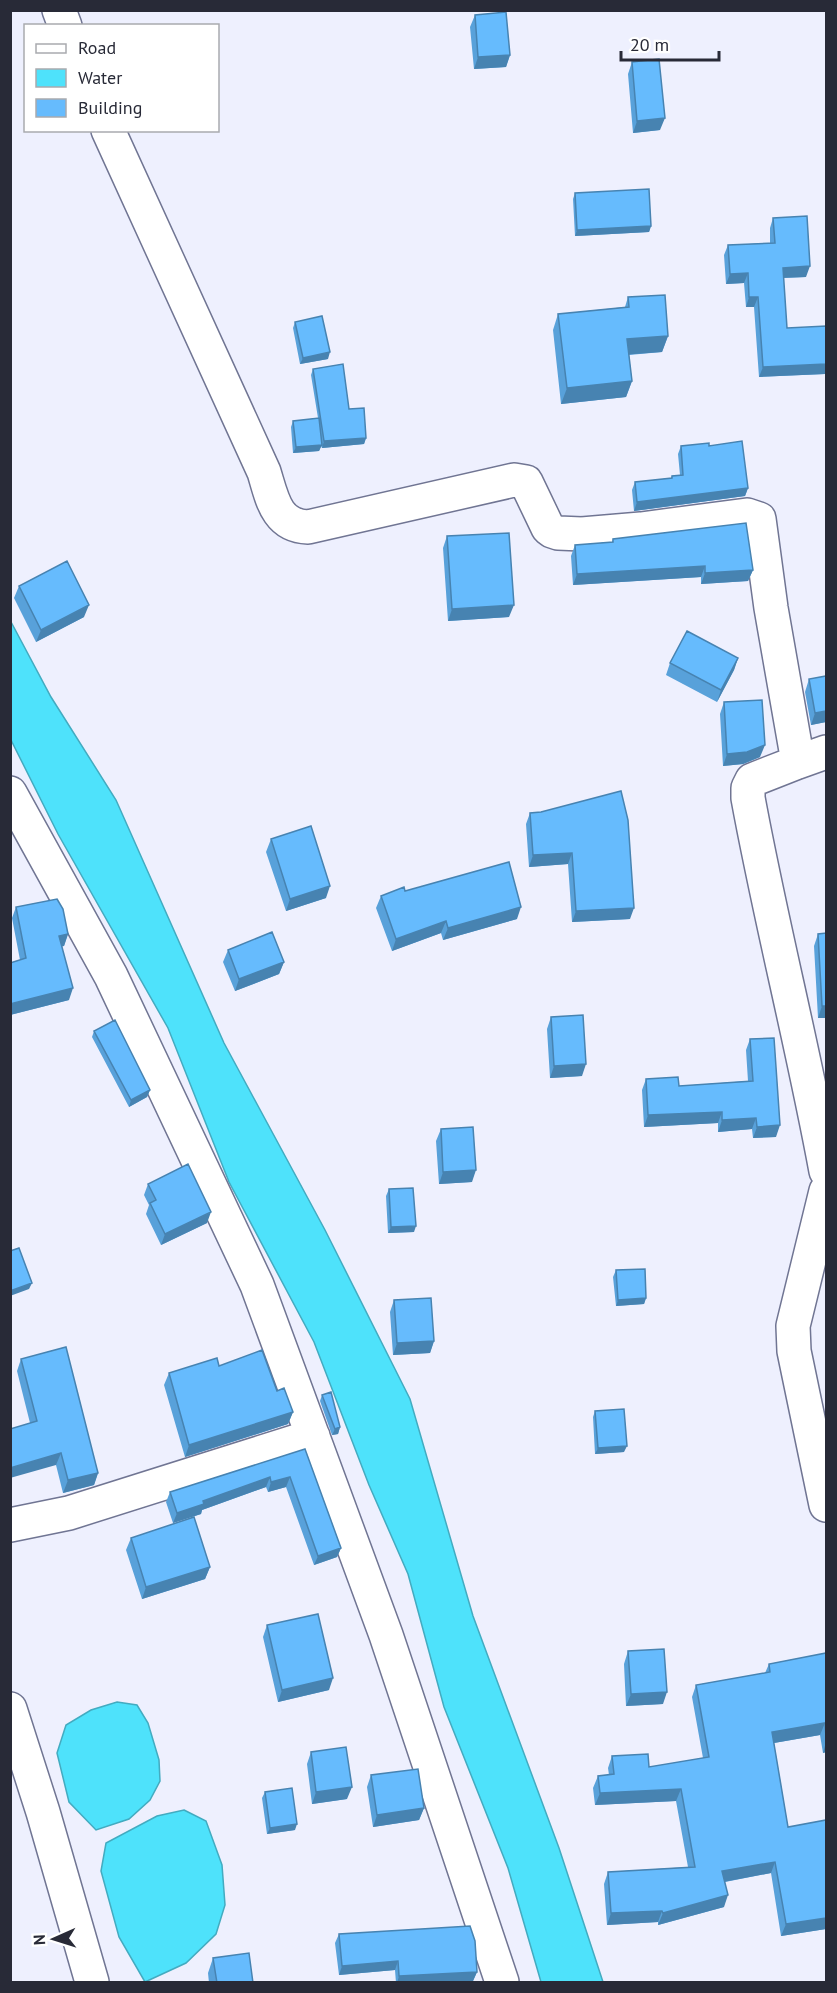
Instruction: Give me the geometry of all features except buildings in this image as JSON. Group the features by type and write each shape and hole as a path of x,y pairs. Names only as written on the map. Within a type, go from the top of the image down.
{"street":[{"path":"109,132 264,472 274,506 281,515 297,527 308,527 514,480 526,482 548,528 558,533 582,534 694,523 747,515 759,519 771,608 812,757 752,780 748,788 748,798 764,885 826,1171"},
{"path":"10,793 111,976 257,1285 386,1635 502,1983"},
{"path":"826,1191 793,1326 794,1351 826,1505"},
{"path":"10,1525 69,1512 313,1436"},
{"path":"10,1709 43,1812 92,1983"}],"water":[{"path":"10,620 51,697 116,800 224,1043 325,1230 410,1399 473,1616 559,1848 603,1982 541,1982 508,1868 444,1707 408,1574 369,1485 314,1342 229,1182 168,1028 58,834 11,740"},
{"path":"117,1702 137,1705 148,1723 159,1760 160,1781 150,1800 129,1819 96,1830 69,1802 57,1753 66,1725 91,1710"},
{"path":"184,1810 206,1821 222,1865 225,1905 216,1934 186,1963 145,1982 119,1937 101,1871 106,1843 157,1816"}]}
